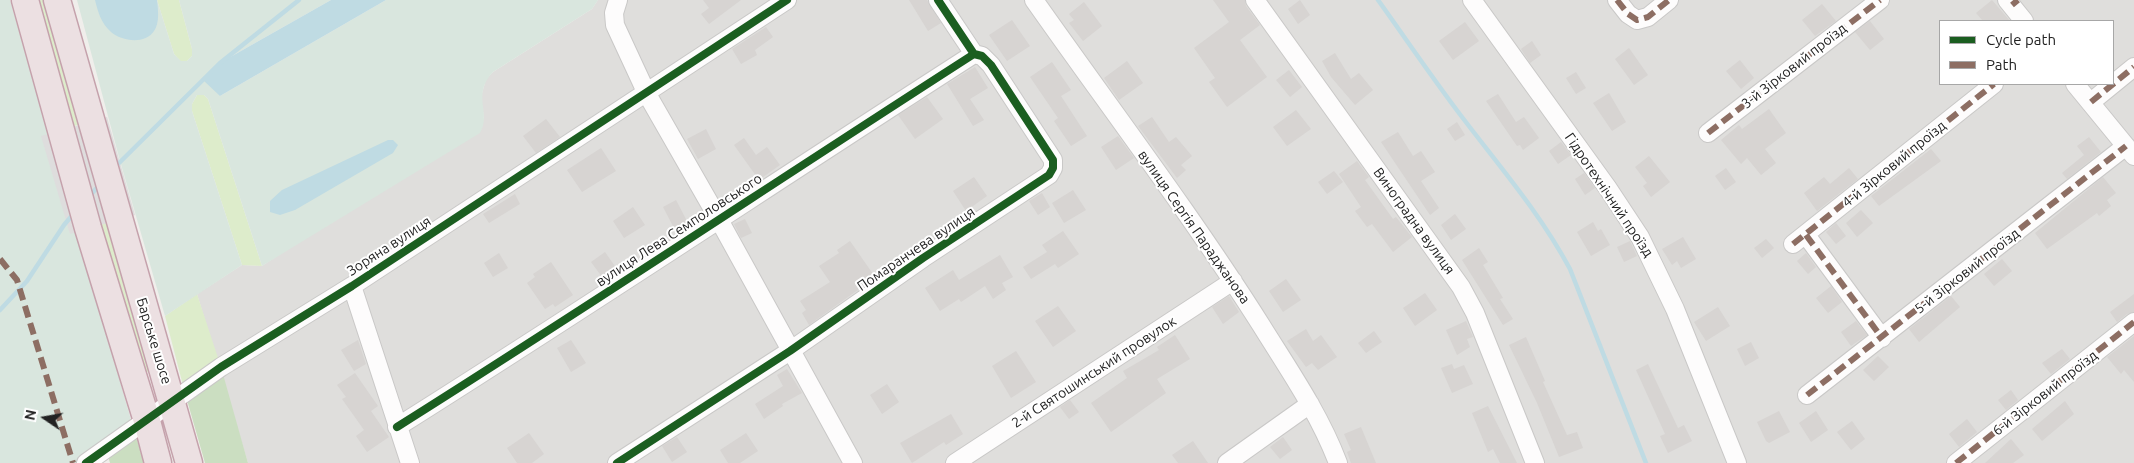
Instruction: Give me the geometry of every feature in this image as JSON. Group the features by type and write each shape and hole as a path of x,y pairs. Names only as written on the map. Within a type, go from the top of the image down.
{"highway":[{"path":"25,0 88,228 158,463"},
{"name":"Барське шосе","path":"57,0 90,122 189,463"}],"street":[{"path":"618,0 614,13 615,25 647,94 718,218 853,463"},
{"path":"647,94 787,0"},
{"name":"Помаранчева вулиця","path":"618,463 790,351 923,258 1049,174 1053,168 1053,160 991,65 982,56 974,54 938,0"},
{"name":"вулиця Сергія Параджанова","path":"1034,0 1233,281 1310,404 1326,432 1338,463"},
{"name":"Виноградна вулиця","path":"1255,0 1462,287 1475,313 1535,463"},
{"name":"Гідротехнічний проїзд","path":"1472,0 1607,187 1640,237 1675,309 1737,463"},
{"path":"1617,0 1628,14 1637,20 1648,17 1669,0"},
{"name":"3-й Зірковий проїзд","path":"1708,133 1880,0"},
{"path":"2012,2 2023,20"},
{"name":"вулиця Лева Семполовського","path":"397,427 498,364 718,218 974,54"},
{"path":"2114,83 2134,67"},
{"name":"4-й Зірковий проїзд","path":"1882,338 1800,240 1993,85"},
{"path":"2076,85 2130,151"},
{"path":"2091,102 2112,85"},
{"name":"Зоряна вулиця","path":"86,463 221,367 352,286 647,94"},
{"name":"5-й Зірковий проїзд","path":"1807,396 2130,151"},
{"name":"2-й Святошинський провулок","path":"955,463 1233,281"},
{"path":"352,286 410,463"},
{"name":"6-й Зірковий проїзд","path":"1956,463 2134,322"},
{"path":"1226,463 1310,404"}],"shaded area":[{"path":"0,0 10,0 134,430 86,463 0,463"},
{"path":"77,0 157,0 174,54 181,61 187,61 192,56 192,49 179,0 331,0 225,60 220,96 386,0 598,0 592,9 493,72 483,88 484,118 480,133 262,266 208,99 204,95 197,95 192,104 192,111 242,265 165,316 120,161"},
{"path":"598,0 2134,0 2134,463 248,463 197,294 242,265 262,266 484,119 481,97 486,79 493,72 592,9"}],"green space":[{"path":"25,0 57,0 91,121 61,130"},
{"path":"157,0 179,0 192,49 192,56 187,61 180,61 174,54"},
{"path":"197,95 204,95 208,99 262,266 242,265 192,111 192,104"},
{"path":"118,219 161,367 133,377 88,228"},
{"path":"197,294 221,367 185,393 165,316"},
{"path":"221,367 248,463 205,463 185,393"},
{"path":"134,430 144,463 110,463 106,449"}],"water":[{"path":"95,0 157,0 158,16 156,28 150,35 139,40 121,38 111,32 102,21"},
{"path":"331,0 386,0 220,96 203,80 225,60"},
{"path":"388,140 393,140 398,145 393,153 295,210 280,215 270,212 270,201 282,190"}],"pier":[{"path":"107,117 135,215 70,234 41,136"}],"building":[{"path":"703,0 741,0 709,24 701,14 709,8"},
{"path":"909,0 927,0 941,23 928,31"},
{"path":"1213,0 1245,0 1246,6 1260,25 1240,40 1267,77 1227,107 1209,82 1215,78 1194,48 1229,22"},
{"path":"1300,0 1310,15 1298,24 1288,9"},
{"path":"1992,0 2009,20 1982,20 1976,13"},
{"path":"1084,2 1102,26 1083,41 1069,23 1074,20 1069,14"},
{"path":"1822,4 1836,21 1815,36 1802,20"},
{"path":"1012,20 1030,46 1007,61 989,35"},
{"path":"1870,21 1884,39 1870,50 1855,32"},
{"path":"1465,22 1479,41 1453,60 1439,41"},
{"path":"766,27 773,37 755,50 757,55 741,64 732,49"},
{"path":"1532,41 1541,55 1530,63 1521,49"},
{"path":"1629,48 1648,75 1634,85 1615,59"},
{"path":"1335,53 1351,79 1359,73 1373,90 1355,105 1331,77 1322,61"},
{"path":"1740,60 1754,78 1741,89 1726,71"},
{"path":"1127,61 1143,83 1119,100 1104,78"},
{"path":"1052,62 1071,90 1061,96 1087,136 1071,146 1054,121 1058,118 1030,77"},
{"path":"975,67 988,88 970,99 984,120 973,126 947,84"},
{"path":"1289,70 1302,87 1290,97 1276,80"},
{"path":"1576,72 1586,88 1576,94 1566,78"},
{"path":"1609,93 1626,122 1612,131 1593,103"},
{"path":"1498,94 1516,122 1524,117 1539,138 1523,150 1520,145 1517,146 1486,101"},
{"path":"927,97 943,119 915,139 898,115"},
{"path":"1769,109 1786,133 1765,149 1776,163 1761,175 1747,158 1741,164 1721,140 1739,125 1742,129"},
{"path":"1296,110 1311,129 1287,146 1273,127"},
{"path":"1152,117 1169,142 1176,137 1192,156 1181,165 1186,170 1177,178 1138,126"},
{"path":"546,119 560,137 536,153 523,136"},
{"path":"1457,122 1465,135 1455,141 1447,129"},
{"path":"706,129 716,149 698,159 687,139"},
{"path":"1398,132 1413,156 1421,151 1435,172 1421,181 1439,208 1430,215 1381,142"},
{"path":"1118,136 1134,158 1116,170 1101,147"},
{"path":"2089,137 2101,152 2067,179 2062,173 2084,155 2077,146"},
{"path":"744,138 756,155 767,147 780,165 759,180 734,145"},
{"path":"1561,142 1571,155 1558,164 1549,151"},
{"path":"601,148 616,171 582,192 567,170"},
{"path":"1931,149 1941,161 1879,206 1871,196"},
{"path":"1649,156 1670,182 1651,197 1643,186 1647,183 1635,167"},
{"path":"1357,161 1369,177 1365,180 1393,219 1396,217 1412,237 1393,252 1372,224 1367,227 1355,211 1361,207 1339,174"},
{"path":"1726,168 1736,182 1725,190 1715,176"},
{"path":"1849,168 1858,179 1817,211 1804,193 1824,177 1830,184"},
{"path":"1334,171 1343,182 1327,194 1318,182"},
{"path":"1584,173 1595,188 1585,195 1575,179"},
{"path":"974,177 987,196 966,211 953,191"},
{"path":"2103,177 2116,193 2107,200 2111,206 2099,216 2097,213 2047,249 2035,233"},
{"path":"1073,190 1086,210 1064,223 1052,203"},
{"path":"1042,193 1050,207 1038,215 1029,201"},
{"path":"515,194 520,204 489,223 483,214"},
{"path":"676,200 688,223 675,230 663,207"},
{"path":"633,207 645,225 624,238 613,221"},
{"path":"1861,210 1873,223 1857,237 1846,223"},
{"path":"1455,214 1466,229 1451,240 1441,225"},
{"path":"745,219 752,233 741,238 734,224"},
{"path":"1593,222 1598,231 1601,229 1610,245 1591,256 1577,232"},
{"path":"1836,223 1846,236 1836,244 1826,232"},
{"path":"1063,231 1079,254 1058,268 1055,264 1031,279 1023,267 1047,252 1042,245"},
{"path":"1683,237 1696,259 1681,268 1677,261 1672,265 1662,249"},
{"path":"1766,239 1774,248 1762,258 1754,248"},
{"path":"850,241 873,274 859,283 862,287 809,325 802,313 806,310 800,301 830,282 819,266 839,253 837,250"},
{"path":"1630,241 1637,256 1624,262 1617,247"},
{"path":"1479,248 1488,262 1483,265 1503,298 1500,299 1513,319 1503,325 1462,260"},
{"path":"605,252 619,272 605,281 591,262"},
{"path":"499,253 508,268 493,277 484,263"},
{"path":"1806,253 1816,267 1808,274 1797,261"},
{"path":"1000,255 1013,277 1002,283 1006,290 993,299 985,286 961,302 959,299 940,311 925,288 953,270 959,280"},
{"path":"2002,259 2012,271 1994,286 1984,274"},
{"path":"551,262 573,295 555,307 553,304 545,309 527,283 535,277 533,274"},
{"path":"1286,279 1301,300 1283,312 1269,291"},
{"path":"1831,286 1842,302 1828,313 1816,298"},
{"path":"1425,293 1437,310 1415,326 1403,308"},
{"path":"2134,294 2134,312 2127,314 2117,322 2110,312"},
{"path":"1229,296 1239,312 1223,324 1212,307"},
{"path":"1951,296 1960,307 1919,342 1909,329"},
{"path":"1058,306 1076,331 1053,347 1035,321"},
{"path":"1718,307 1730,326 1706,341 1694,322"},
{"path":"1466,321 1473,337 1467,339 1470,347 1457,355 1446,330"},
{"path":"1856,321 1867,335 1851,346 1841,332"},
{"path":"1306,329 1313,341 1321,335 1337,357 1318,370 1312,363 1306,367 1287,341"},
{"path":"1374,331 1382,342 1366,353 1358,343"},
{"path":"1175,335 1190,359 1157,379 1166,393 1111,432 1091,403 1127,378 1123,371 1159,350 1157,347"},
{"path":"2134,336 2134,382 2124,370 2121,374 2107,357"},
{"path":"1526,337 1545,381 1543,382 1567,435 1577,432 1583,448 1559,457 1537,403 1509,345"},
{"path":"358,340 366,364 354,371 341,350"},
{"path":"571,340 586,363 571,372 557,348"},
{"path":"1751,342 1759,358 1745,366 1737,349"},
{"path":"2062,349 2070,359 2051,374 2042,363"},
{"path":"1016,351 1036,382 1011,398 992,366"},
{"path":"1878,356 1889,367 1874,381 1863,370"},
{"path":"1452,364 1454,369 1464,365 1473,384 1452,393 1441,368"},
{"path":"1648,364 1678,428 1684,425 1692,441 1668,453 1660,436 1665,434 1636,370"},
{"path":"787,369 802,393 782,404 783,406 764,419 755,404 783,386 777,375"},
{"path":"355,373 378,406 371,411 389,437 367,452 356,436 364,430 342,399 346,397 337,385"},
{"path":"887,384 899,402 882,414 870,395"},
{"path":"2011,390 2018,400 2006,410 1998,400"},
{"path":"1070,400 1079,412 1069,419 1060,407"},
{"path":"2065,401 2074,414 2042,441 2032,429"},
{"path":"1488,406 1517,463 1500,463 1493,449 1488,452 1472,413"},
{"path":"1779,411 1790,432 1769,443 1766,441 1757,422"},
{"path":"1816,411 1828,430 1811,442 1799,423"},
{"path":"951,414 963,434 946,445 944,442 912,463 900,443"},
{"path":"1967,419 1977,432 1959,447 1949,434"},
{"path":"1852,421 1865,439 1851,450 1837,432"},
{"path":"1361,427 1376,463 1351,463 1347,452 1351,450 1344,434"},
{"path":"529,433 544,454 532,463 517,463 507,448"},
{"path":"746,433 758,451 740,463 728,463 720,450"},
{"path":"677,437 687,452 672,462 662,446"},
{"path":"1283,437 1292,450 1280,459 1270,447"},
{"path":"2011,439 2024,455 2013,463 1985,463"},
{"path":"1193,441 1208,463 1178,463 1172,455"}],"waterway":[{"path":"115,167 220,63 299,0"},
{"path":"1378,0 1451,103 1533,209 1558,248 1570,269 1646,463"},
{"path":"89,197 100,184"},
{"path":"0,310 27,281 64,225 75,212"}],"marked path":[{"path":"1617,0 1628,14 1637,20 1648,17 1669,0"},
{"path":"1708,133 1880,0"},
{"path":"2012,5 2018,0"},
{"path":"2114,83 2134,67"},
{"path":"1793,244 1993,85"},
{"path":"2091,102 2112,85"},
{"path":"1807,395 2126,146"},
{"path":"1806,235 1882,338"},
{"path":"0,259 17,280 73,463"},
{"path":"1956,463 2134,322"}],"cycle path":[{"path":"86,463 221,367 352,286 787,0"},
{"path":"617,463 790,351 923,258 1049,175 1053,168 1053,160 991,65 982,56 974,54 938,0"},
{"path":"397,427 974,54"}]}
